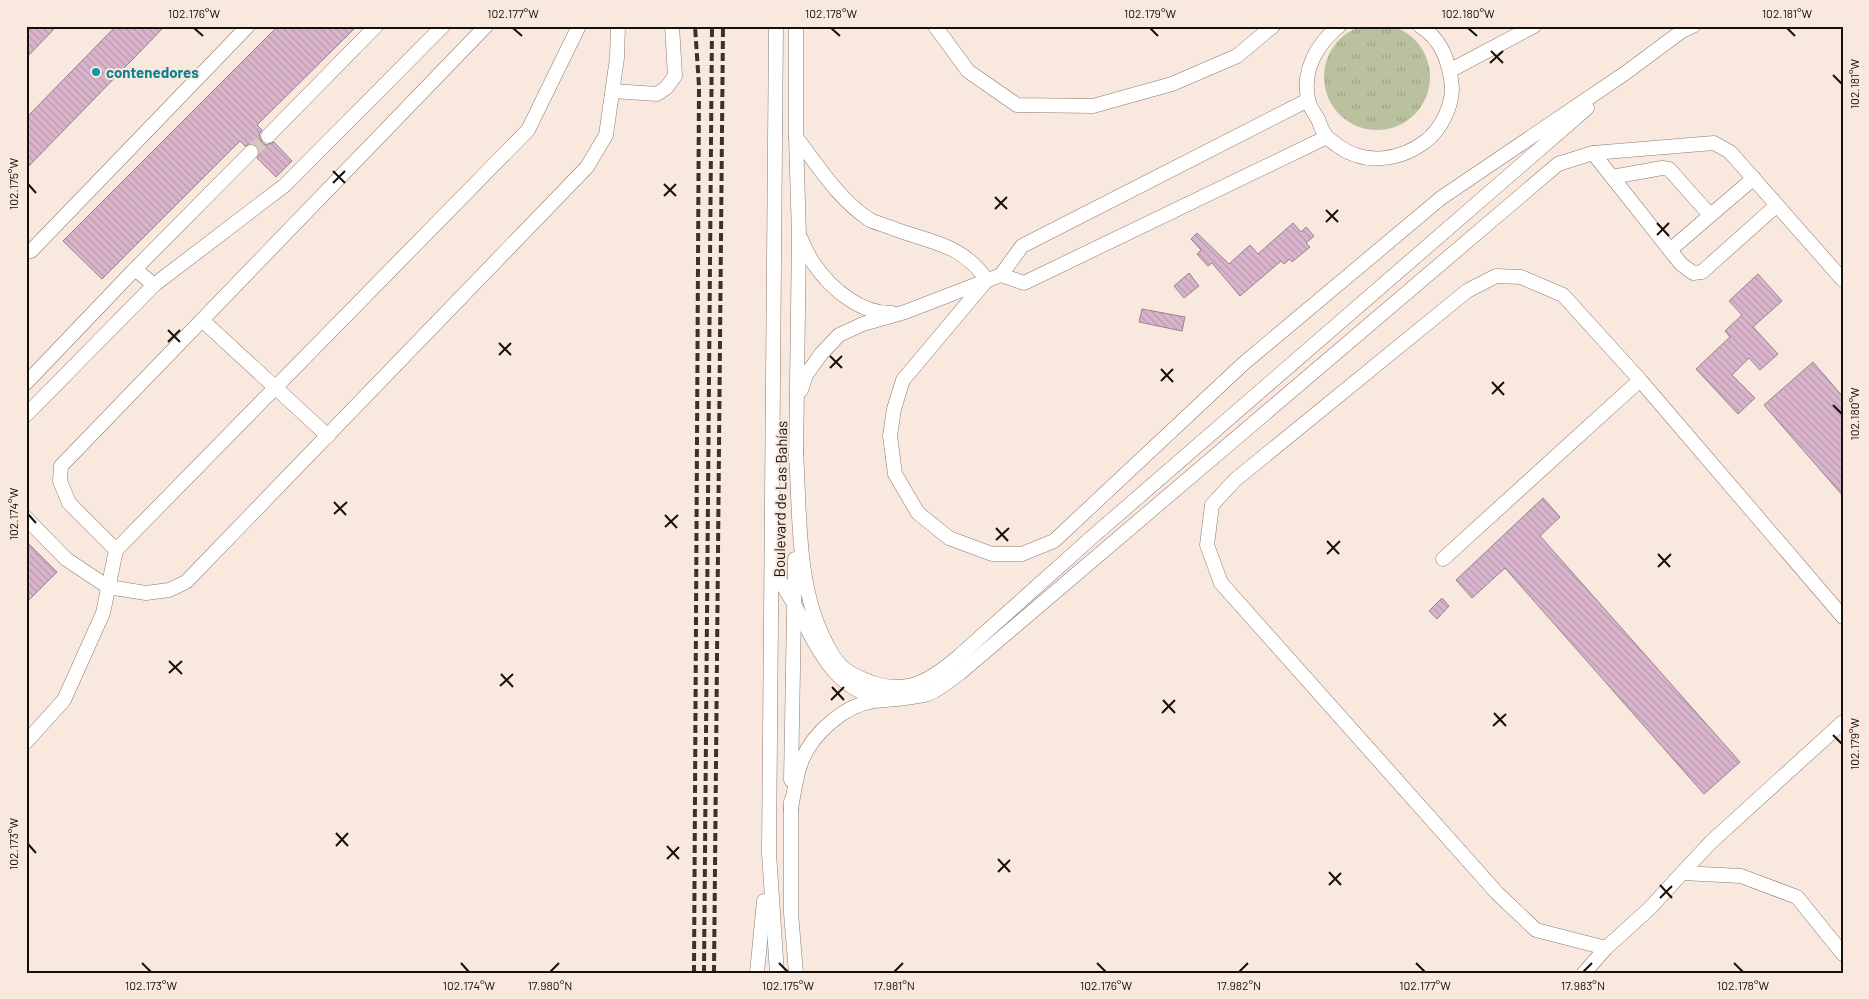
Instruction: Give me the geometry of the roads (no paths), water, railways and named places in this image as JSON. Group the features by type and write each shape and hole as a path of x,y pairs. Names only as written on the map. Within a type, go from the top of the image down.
{"street":[{"path":"26,252 31,251 248,26"},
{"path":"268,136 376,26"},
{"path":"26,415 154,286 285,185 442,26"},
{"path":"116,550 69,503 60,481 61,466 486,26"},
{"path":"26,742 64,700 103,614 116,550 528,130 579,26"},
{"path":"26,518 66,559 108,586 146,593 169,590 186,582 587,167 606,135 617,58 618,26"},
{"path":"613,91 656,94 666,88 675,76 672,26"},
{"name":"Boulevard de Las Bahías","path":"776,26 769,853 777,973"},
{"name":"Boulevard de Las Bahías","path":"796,26 796,137 799,236 791,809 791,913 796,973"},
{"path":"935,26 968,71 1017,105 1093,106 1172,84 1229,60 1237,56 1273,26"},
{"path":"1339,26 1325,37 1313,56 1307,78 1308,100 1327,137 1346,151 1368,158 1391,158 1414,150 1432,136 1446,116 1452,94 1451,70 1441,47 1427,28"},
{"path":"1451,70 1534,26"},
{"path":"987,280 903,380 894,408 890,436 895,474 918,512 949,538 992,554 1022,554 1054,541 1243,364 1440,198 1624,74 1682,31 1693,26"},
{"path":"914,685 938,674 952,663 1091,538 1624,74"},
{"path":"797,403 806,375 821,354 839,336 863,324 905,312 1001,275 1022,246 1308,100"},
{"path":"796,137 845,200 872,220 914,237 942,244 965,255 978,266 987,280"},
{"path":"1001,275 1024,282 1327,137"},
{"path":"791,809 802,759 809,746 820,733 844,713 860,705 873,701 899,700 925,695 960,673 1558,164 1593,153 1714,143 1730,152 1843,280"},
{"path":"26,383 251,152"},
{"path":"1593,153 1670,250 1693,273 1702,272 1777,205"},
{"path":"1612,177 1662,168 1669,169 1710,215"},
{"path":"1670,250 1754,178"},
{"path":"799,236 814,264 846,297 865,309 884,313 905,312"},
{"path":"135,269 154,286"},
{"path":"1606,948 1536,930 1497,893 1221,583 1208,545 1212,505 1235,480 1467,291 1496,276 1521,277 1563,295 1640,380 1843,617"},
{"path":"202,320 328,436"},
{"path":"1443,559 1640,380"},
{"path":"796,451 804,569 809,602 823,638 842,667 859,678 882,686 898,687 914,685 960,673"},
{"path":"772,568 820,652 836,675 865,693 899,700"},
{"path":"1584,973 1606,948 1650,908 1711,842 1843,722"},
{"path":"757,973 769,853"},
{"path":"1682,872 1742,876 1797,897 1843,954"}],"tunnel":[{"path":"251,152 268,136"}],"railway":[{"path":"694,973 699,86 695,26"},
{"path":"704,973 712,26"},
{"path":"714,973 723,26"}],"place":[{"name":"contenedores","path":"96,72"}]}
